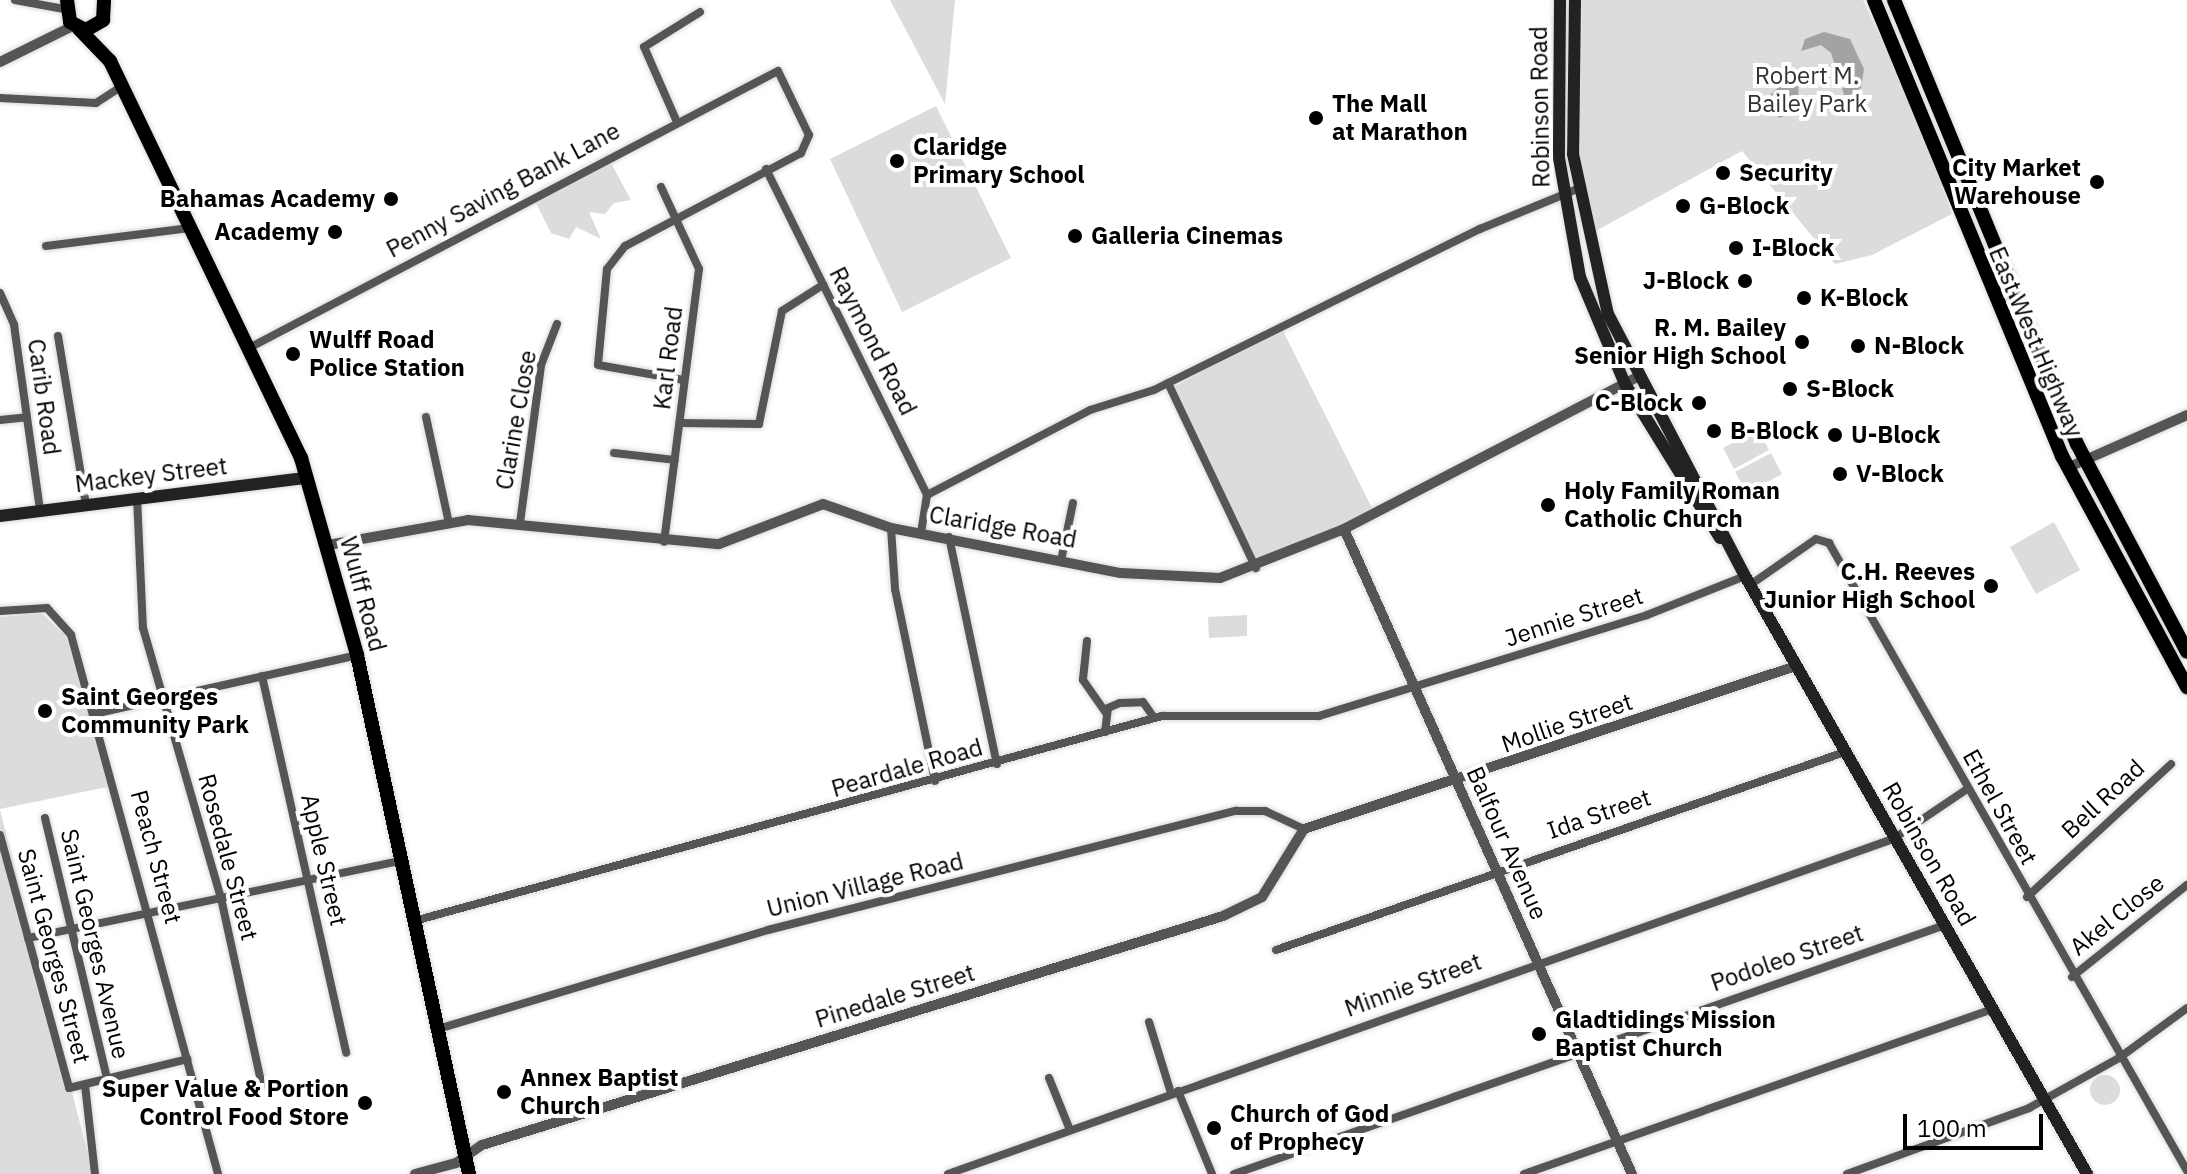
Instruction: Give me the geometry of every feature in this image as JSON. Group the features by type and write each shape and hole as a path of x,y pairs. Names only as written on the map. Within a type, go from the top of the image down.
{"main road":[{"name":"Robinson Road","path":"1560,0 1563,192 1580,277 1625,384 1690,499 1734,555"},
{"name":"Robinson Road","path":"1575,0 1577,189 1598,286 1637,377 1893,839 2087,1174"},
{"name":"East West Highway","path":"1874,0 1991,298 2067,468 2187,687"},
{"name":"East West Highway","path":"1894,0 2007,289 2084,460 2187,652"},
{"path":"69,11 99,25 107,6"},
{"name":"Wulff Road","path":"107,6 110,61"},
{"name":"Wulff Road","path":"69,11 110,61 249,348 307,478 357,655 469,1174"},
{"name":"Mackey Street","path":"0,516 307,478"}],"street":[{"path":"15,0 69,11"},
{"path":"0,62 40,36 69,11"},
{"path":"677,122 644,47 700,12"},
{"name":"Penny Saving Bank Lane","path":"249,348 778,71 809,135 801,153 766,169"},
{"path":"0,98 96,103 122,86"},
{"path":"684,380 609,372 596,359 612,257 677,216 766,169"},
{"name":"Raymond Road","path":"766,169 927,495"},
{"name":"Karl Road","path":"661,187 699,269 664,542"},
{"path":"921,533 927,495 1099,407 1154,390 1563,192 1577,189"},
{"path":"46,246 191,228"},
{"path":"680,423 759,424 779,318 787,305 823,285"},
{"name":"Carib Road","path":"0,293 11,309 40,511"},
{"name":"Clarine Close","path":"520,523 541,365 557,324"},
{"path":"58,336 86,505"},
{"name":"Claridge Road","path":"328,545 449,523 520,523 664,542 719,544 823,504 891,528 1062,556 1168,580 1256,568 1344,529 1637,377"},
{"path":"1168,383 1175,405 1256,568"},
{"path":"1154,390 1175,405"},
{"path":"2067,468 2187,415"},
{"path":"0,420 27,417"},
{"path":"426,417 449,523"},
{"path":"614,453 675,460"},
{"name":"Rosedale Street","path":"137,497 143,628 221,898 262,1086"},
{"path":"1062,556 1073,503"},
{"path":"891,528 895,589 935,781"},
{"name":"Balfour Avenue","path":"1344,529 1632,1174"},
{"path":"949,537 997,764"},
{"name":"Ethel Street","path":"1748,580 1816,539 1826,540 2072,977 2187,1171"},
{"name":"Jennie Street","path":"1414,691 1748,580"},
{"name":"Peach Street","path":"0,611 39,607 59,615 94,714 151,912 218,1174"},
{"path":"1087,641 1083,680 1106,713 1105,732"},
{"path":"94,714 357,655"},
{"name":"Mollie Street","path":"1304,829 1458,782 1796,666"},
{"name":"Apple Street","path":"262,676 346,1053"},
{"name":"Peardale Road","path":"414,921 997,764 1154,718 1188,711 1292,721 1414,691"},
{"path":"1106,713 1138,700 1154,718"},
{"name":"Ida Street","path":"1276,950 1496,870 1845,752"},
{"name":"Bell Road","path":"2027,897 2171,764"},
{"name":"Minnie Street","path":"948,1174 1538,962 1893,839 1967,789"},
{"name":"Union Village Road","path":"438,1029 768,930 1236,811 1265,811 1304,829"},
{"name":"Saint Georges Avenue","path":"45,818 107,1079"},
{"name":"Pinedale Street","path":"415,1174 465,1158 482,1145 1223,916 1262,897 1304,829"},
{"name":"Saint Georges Street","path":"0,835 69,1088 85,1085"},
{"path":"28,938 401,861"},
{"name":"Akel Close","path":"2072,977 2187,885"},
{"name":"Podoleo Street","path":"1234,1174 1578,1050 1945,925"},
{"path":"1847,1174 2046,1099 2119,1058 2187,1008"},
{"path":"1524,1174 1993,1009"},
{"path":"1149,1022 1175,1092 1212,1174"},
{"path":"95,1174 85,1085 188,1059"},
{"path":"1049,1078 1070,1130"}],"green space":[{"path":"890,0 955,0 945,104"},
{"name":"Robert M. Bailey Park","path":"1582,0 1863,0 1914,109 1952,214 1872,255 1835,264 1742,151 1592,233 1579,166"},
{"path":"936,106 1011,258 902,312 830,159"},
{"path":"611,163 631,200 614,203 605,214 589,212 601,239 576,227 569,239 551,233 536,203"},
{"path":"1281,327 1375,514 1258,563 1172,388"},
{"path":"1758,429 1769,450 1734,469 1723,448"},
{"path":"1771,453 1782,474 1747,493 1735,472"},
{"path":"2054,522 2080,570 2036,594 2010,547"},
{"name":"Saint Georges Community Park","path":"41,613 66,636 112,786 0,809 0,617"},
{"path":"1247,615 1247,636 1209,638 1208,617"},
{"path":"0,810 93,1174 0,1174"},
{"path":"2105,1075 2116,1079 2120,1090 2116,1101 2105,1105 2094,1101 2090,1090 2094,1079"}],"shaded area":[{"path":"1824,32 1850,39 1864,69 1861,88 1845,98 1831,53 1821,45 1801,51 1805,39"},
{"path":"1799,68 1798,111 1779,118 1770,95"}],"place":[{"name":"The Mall at Marathon","path":"1316,118"},
{"name":"Claridge Primary School","path":"897,161"},
{"name":"Security","path":"1723,173"},
{"name":"City Market Warehouse","path":"2097,182"},
{"name":"Bahamas Academy","path":"391,199"},
{"name":"G-Block","path":"1683,206"},
{"name":"Academy","path":"335,232"},
{"name":"Galleria Cinemas","path":"1075,236"},
{"name":"I-Block","path":"1736,248"},
{"name":"J-Block","path":"1745,281"},
{"name":"K-Block","path":"1804,298"},
{"name":"R. M. Bailey Senior High School","path":"1802,342"},
{"name":"N-Block","path":"1858,346"},
{"name":"Wulff Road Police Station","path":"293,354"},
{"name":"S-Block","path":"1790,389"},
{"name":"C-Block","path":"1699,403"},
{"name":"B-Block","path":"1714,431"},
{"name":"U-Block","path":"1835,435"},
{"name":"V-Block","path":"1840,474"},
{"name":"Holy Family Roman Catholic Church","path":"1548,505"},
{"name":"C.H. Reeves Junior High School","path":"1991,586"},
{"name":"Saint Georges Community Park","path":"45,711"},
{"name":"Gladtidings Mission Baptist Church","path":"1539,1034"},
{"name":"Annex Baptist Church","path":"504,1092"},
{"name":"Super Value & Portion Control Food Store","path":"365,1103"},
{"name":"Church of God of Prophecy","path":"1214,1128"}]}
